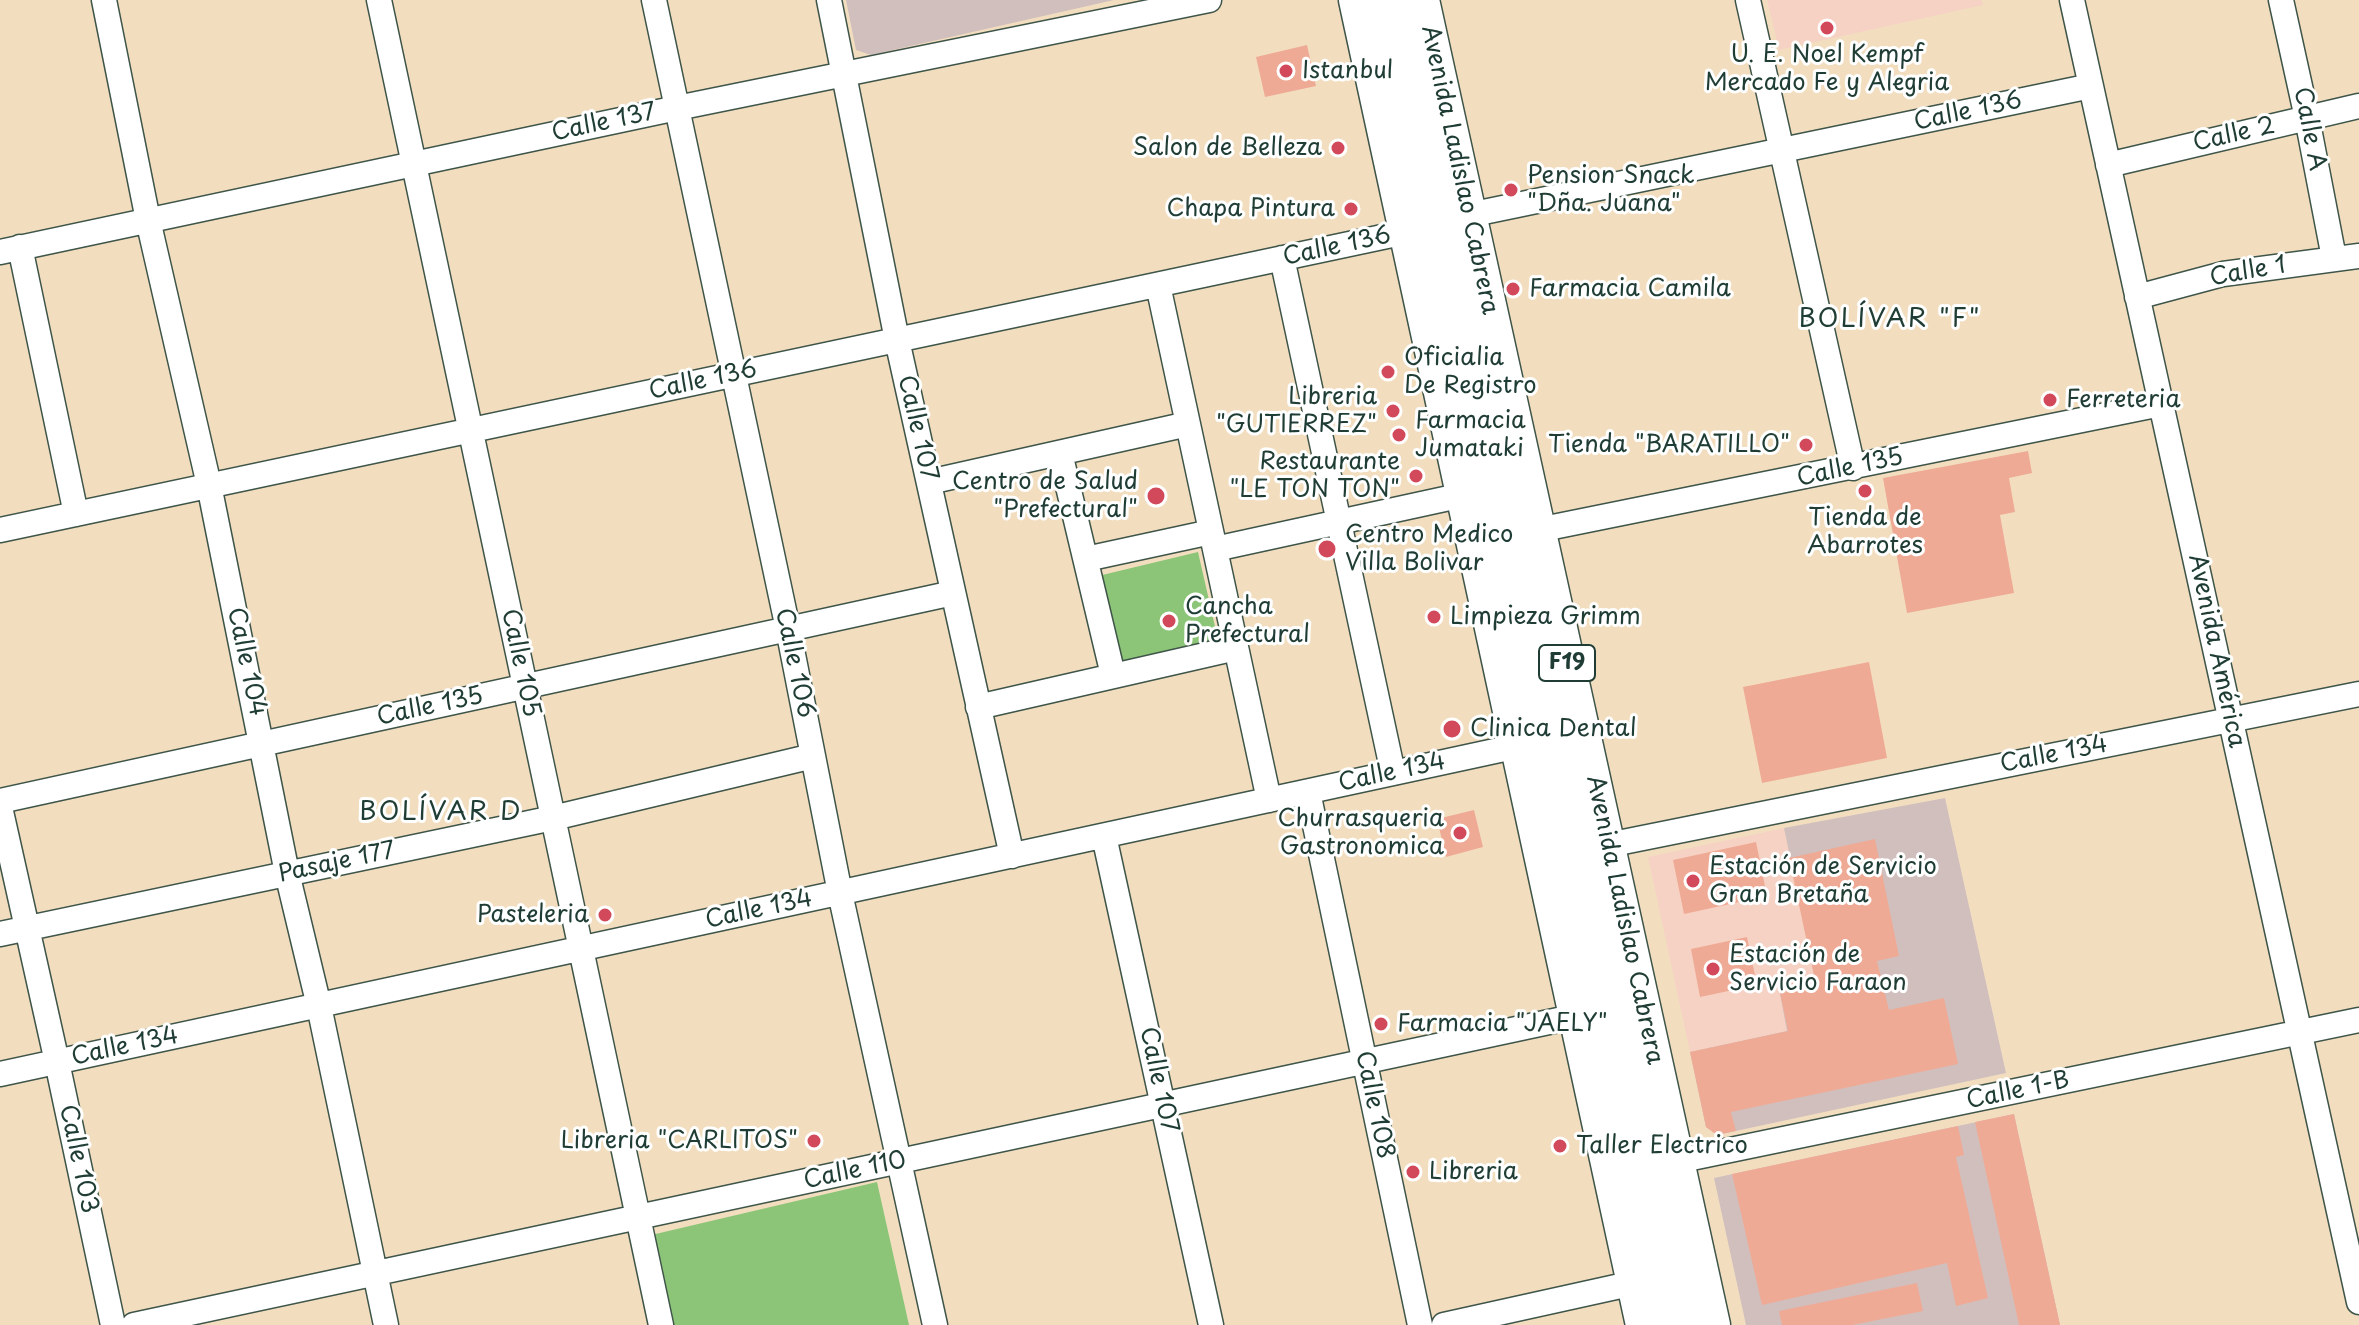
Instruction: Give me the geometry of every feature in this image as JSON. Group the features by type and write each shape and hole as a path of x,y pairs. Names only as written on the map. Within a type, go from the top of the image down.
{"highway":[{"name":"F19","path":"1356,0 1643,1325"},
{"name":"Avenida Ladislao Cabrera","path":"1422,0 1713,1325"}],"main road":[{"name":"Avenida Ladislao Cabrera","path":"1375,0 1667,1325"},
{"name":"Avenida Ladislao Cabrera","path":"1401,0 1690,1325"}],"street":[{"name":"Calle 104","path":"104,0 148,220 209,485 287,873 319,1006 386,1325"},
{"name":"Calle 105","path":"379,0 661,1325"},
{"name":"Calle 106","path":"654,0 788,629 840,893 935,1325"},
{"name":"Calle 107","path":"829,0 897,340 1012,856"},
{"name":"Calle 137","path":"10,249 677,108 1209,0"},
{"path":"1748,0 1853,468"},
{"name":"Avenida América","path":"2072,0 2359,1302"},
{"name":"Calle A","path":"2281,0 2334,258"},
{"name":"Calle 136","path":"1469,215 2091,86"},
{"name":"Calle 2","path":"2108,165 2359,106"},
{"name":"Calle 136","path":"0,530 1406,232"},
{"path":"10,249 76,514"},
{"name":"Calle 1","path":"2137,297 2223,274 2359,256"},
{"path":"1282,258 1393,773"},
{"path":"1158,285 1269,800"},
{"name":"Calle 135","path":"1538,530 2161,404"},
{"path":"929,482 1188,424"},
{"path":"1060,453 1113,675"},
{"path":"1086,559 1337,523 1463,495"},
{"name":"Calle 135","path":"0,804 953,593"},
{"path":"978,707 1236,648"},
{"name":"Calle 134","path":"1608,845 1700,824 2359,694"},
{"name":"Calle 134","path":"0,1074 1518,746"},
{"name":"Pasaje 177","path":"0,934 553,818 813,756"},
{"name":"Calle 108","path":"1308,792 1420,1325"},
{"name":"Calle 103","path":"0,804 113,1325"},
{"name":"Calle 107","path":"1104,836 1211,1325"},
{"name":"Calle 110","path":"134,1325 1577,1016"},
{"name":"Calle 1-B","path":"1677,1161 2359,1020"},
{"path":"1444,1325 1634,1283"}],"shaded area":[{"path":"846,0 1114,0 871,55 856,50"},
{"name":"U. E. Noel Kempf Mercado Fe y Alegria","path":"1767,0 1982,0 1983,5 1779,50"},
{"path":"1945,798 2006,1073 1717,1135 1706,1127 1690,1052 1787,1031 1778,983 1814,975 1784,828"},
{"path":"1784,828 1814,975 1788,1031 1690,1052 1648,857"},
{"path":"2014,1114 2060,1325 1746,1325 1714,1178"}],"green space":[{"path":"1198,552 1219,644 1119,668 1098,576"},
{"path":"877,1182 909,1325 667,1325 647,1236"}],"building":[{"name":"Istanbul","path":"1307,45 1316,86 1265,97 1256,57"},
{"path":"2028,451 2032,473 2009,478 2015,512 2000,515 2014,593 1907,613 1883,478"},
{"path":"1869,662 1887,758 1762,783 1743,687"},
{"name":"Churrasqueria Gastronomica","path":"1474,810 1483,847 1446,857 1437,819"},
{"path":"1875,839 1899,956 1877,961 1889,1010 1944,998 1958,1064 1731,1112 1736,1131 1717,1135 1706,1127 1690,1052 1788,1031 1778,983 1814,975 1789,858"},
{"path":"1756,842 1767,896 1684,914 1673,860"},
{"path":"1747,937 1757,985 1700,997 1691,949"},
{"path":"2014,1114 2060,1325 2019,1325 1975,1122"},
{"path":"1958,1126 1964,1155 1956,1157 1988,1298 1956,1306 1947,1263 1762,1305 1732,1174"},
{"path":"1917,1283 1923,1311 1852,1325 1782,1325 1779,1311"}],"place":[{"name":"U. E. Noel Kempf Mercado Fe y Alegria","path":"1827,28"},
{"name":"Istanbul","path":"1286,71"},
{"name":"Salon de Belleza","path":"1338,148"},
{"name":"Pension Snack \"Dña. Juana\"","path":"1511,190"},
{"name":"Chapa Pintura","path":"1351,209"},
{"name":"Farmacia Camila","path":"1513,289"},
{"name":"Oficialia De Registro","path":"1388,372"},
{"name":"Ferreteria","path":"2050,400"},
{"name":"Libreria \"GUTIERREZ\"","path":"1393,411"},
{"name":"Farmacia Jumataki","path":"1399,435"},
{"name":"Tienda \"BARATILLO\"","path":"1806,445"},
{"name":"Restaurante \"LE TON TON\"","path":"1416,476"},
{"name":"Tienda de Abarrotes","path":"1865,491"},
{"name":"Centro de Salud \"Prefectural\"","path":"1156,496"},
{"name":"Centro Medico Villa Bolivar","path":"1327,549"},
{"name":"Limpieza Grimm","path":"1434,617"},
{"name":"Cancha Prefectural","path":"1169,621"},
{"name":"Clinica Dental","path":"1452,729"},
{"name":"Churrasqueria Gastronomica","path":"1460,833"},
{"name":"Estación de Servicio Gran Bretaña","path":"1693,881"},
{"name":"Pasteleria","path":"605,915"},
{"name":"Estación de Servicio Faraon","path":"1713,969"},
{"name":"Farmacia \"JAELY\"","path":"1381,1024"},
{"name":"Libreria \"CARLITOS\"","path":"814,1141"},
{"name":"Taller Electrico","path":"1560,1146"},
{"name":"Libreria","path":"1413,1172"}],"district":[{"name":"BOLÍVAR \"F\"","path":"1890,320"},
{"name":"BOLÍVAR D","path":"441,813"}]}
